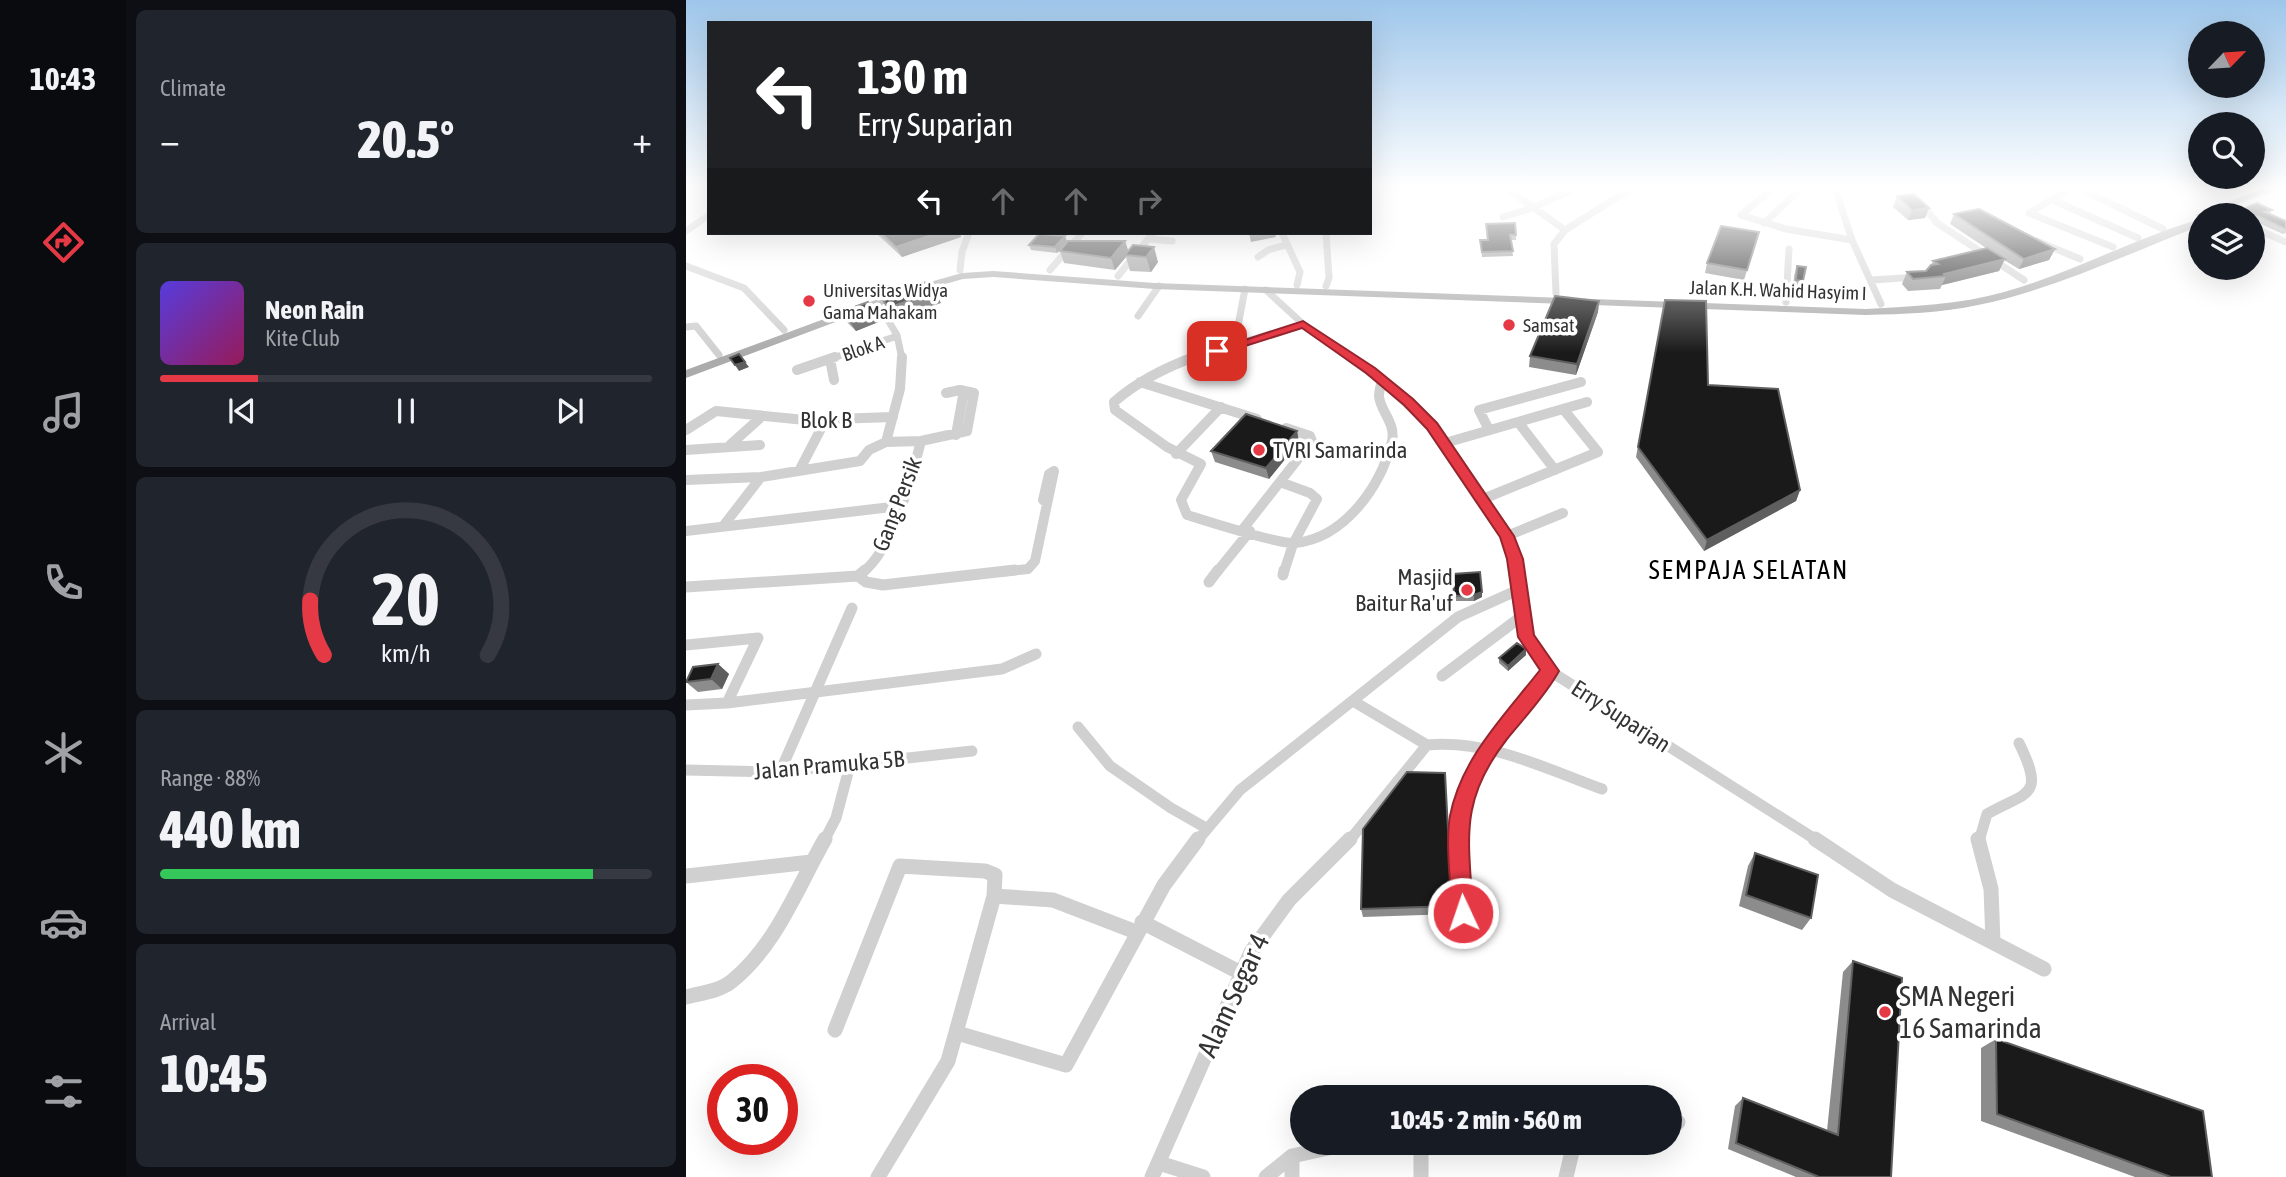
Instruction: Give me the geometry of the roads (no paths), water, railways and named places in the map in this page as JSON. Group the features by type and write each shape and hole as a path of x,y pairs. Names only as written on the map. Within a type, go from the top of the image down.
{"main road":[{"name":"Jalan K.H. Wahid Hasyim I","path":"686,368 784,330 960,271 1021,268 1407,293 1556,293 1786,302 1832,309 1963,297 2072,266 2124,243"},
{"name":"Jalan K.H. Wahid Hasyim I","path":"686,374 908,288 962,276 993,274 1159,286 1266,290 1832,309 1927,309 1977,302 2139,243"}],"street":[{"path":"960,271 965,243"},
{"path":"1049,270 1073,243"},
{"path":"1118,276 1144,243"},
{"path":"1326,243 1329,278 1326,286"},
{"path":"1556,293 1553,249 1557,243"},
{"path":"1853,243 1881,304"},
{"path":"1967,243 2024,280"},
{"path":"2035,243 2072,266"},
{"path":"2103,243 2113,247"},
{"path":"1258,257 1268,250 1286,245 1300,272 1297,285"},
{"path":"1786,302 1789,249"},
{"path":"686,266 737,285 752,294 784,330"},
{"path":"1872,280 1920,277"},
{"path":"1138,316 1159,286"},
{"path":"1237,326 1244,289"},
{"name":"Erry Suparjan","path":"1266,290 1303,324 1409,402 1445,443 1507,536 1515,559 1528,642 1550,671 1772,810 1892,890 2044,969"},
{"name":"Gang Persik","path":"858,576 874,564 911,480 920,440 886,442 901,376 902,356 897,336 877,302"},
{"path":"1200,464 1176,454 1113,407 1121,394 1140,382 1206,355 1303,324"},
{"path":"686,327 696,326 719,355"},
{"name":"Blok A","path":"797,370 897,336"},
{"name":"Blok A","path":"830,359 834,380"},
{"path":"1210,454 1200,464 1181,500 1187,515 1293,544 1324,536 1348,519 1372,489 1393,439 1391,422 1379,397 1382,380"},
{"path":"1140,382 1312,438 1209,582"},
{"path":"1489,430 1479,410 1581,382"},
{"path":"920,440 967,431 974,393 960,390 946,393"},
{"path":"1445,443 1587,402"},
{"path":"1176,454 1221,407"},
{"path":"1483,499 1598,452 1564,410"},
{"name":"Blok B","path":"686,430 716,411 759,419 825,421 893,417"},
{"path":"1237,425 1247,416"},
{"path":"730,445 759,419"},
{"path":"799,471 825,421"},
{"path":"1518,422 1555,470"},
{"path":"686,480 761,477 860,461 869,450 886,442"},
{"path":"686,450 760,445"},
{"path":"724,525 761,477"},
{"path":"1280,482 1317,499 1293,544 1283,575"},
{"path":"686,587 858,576 866,582 883,585 1028,569 1035,561 1046,502"},
{"path":"686,531 900,506"},
{"path":"1507,536 1563,513"},
{"path":"957,1032 1066,1065 1139,927 1164,885 1206,828 1256,776 1458,617 1518,590"},
{"path":"780,772 852,608"},
{"path":"1442,676 1522,616"},
{"path":"686,645 758,638 727,703"},
{"path":"686,705 727,703 1002,669 1036,654"},
{"path":"1463,913 1460,816 1470,779 1488,750 1550,671"},
{"path":"1353,701 1430,744 1488,750 1602,789"},
{"path":"1078,727 1110,766 1171,808 1206,828"},
{"path":"1993,942 1995,926 1988,866 1978,838 1987,814 2025,796 2030,790 2031,770 2019,743"},
{"name":"Alam Segar 4","path":"1156,1170 1241,973 1266,924 1289,897 1362,827 1430,744"},
{"name":"Jalan Pramuka 5B","path":"686,770 780,772 972,751"},
{"path":"691,996 731,982 768,941 836,818 850,765"},
{"path":"686,876 811,862"},
{"path":"835,1030 900,866 985,871 995,876 994,896 957,1032 939,1081 921,1104 878,1177"},
{"path":"994,896 1053,900 1139,927 1241,973"},
{"path":"1266,1177 1297,1155"},
{"path":"1421,1155 1421,1177"},
{"path":"1566,1177 1571,1155"},
{"path":"1292,1156 1292,1177"},
{"path":"1156,1170 1203,1177"}],"place":[{"name":"Universitas Widya Gama Mahakam","path":"809,301"},
{"name":"Samsat","path":"1509,325"},
{"name":"TVRI Samarinda","path":"1259,450"},
{"name":"Masjid Baitur Ra'uf","path":"1467,590"},
{"name":"SMA Negeri 16 Samarinda","path":"1885,1012"}],"district":[{"name":"SEMPAJA SELATAN","path":"1749,570"}]}
